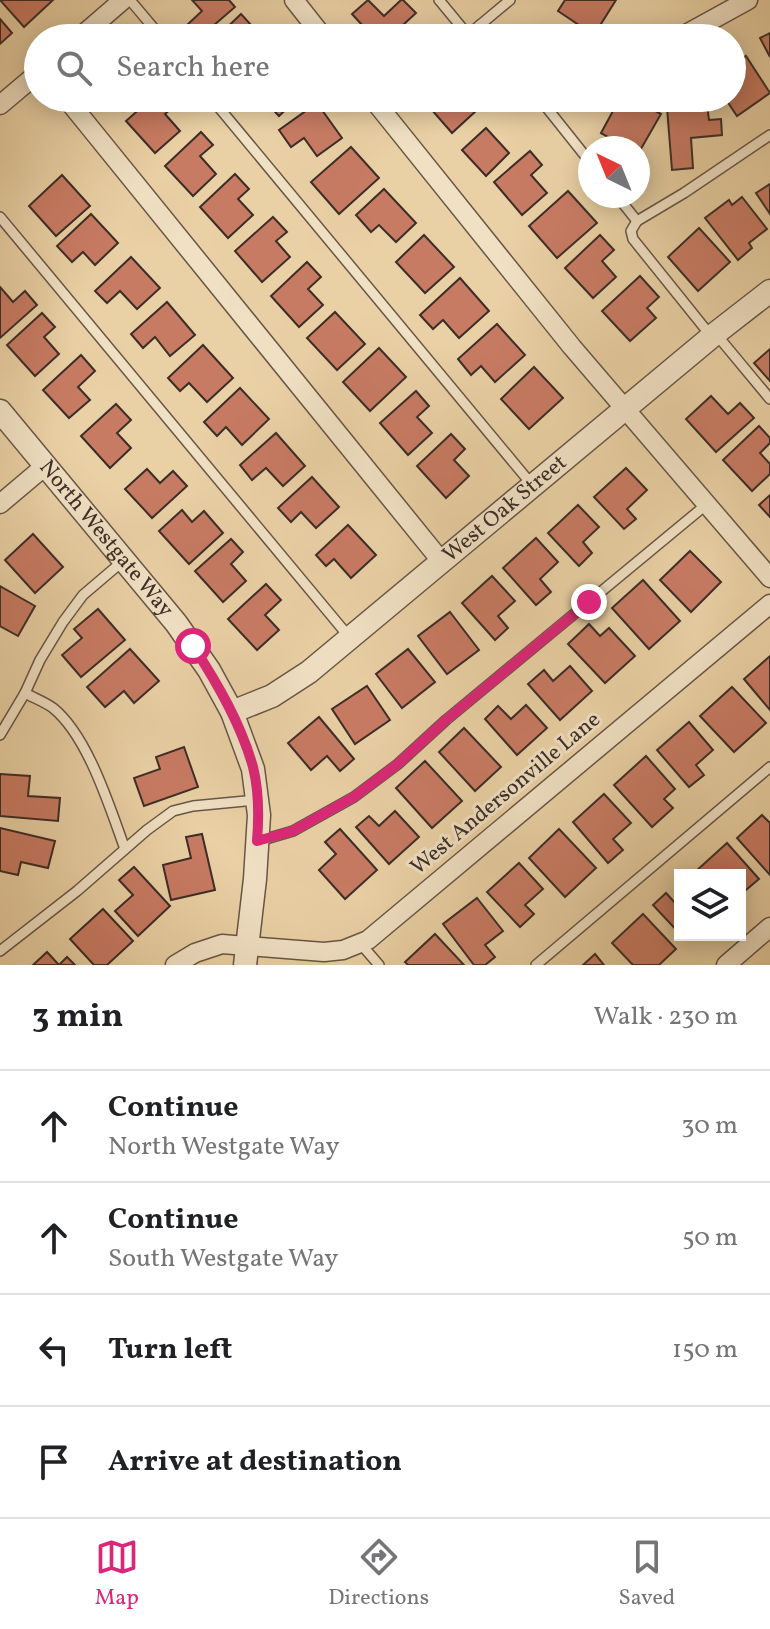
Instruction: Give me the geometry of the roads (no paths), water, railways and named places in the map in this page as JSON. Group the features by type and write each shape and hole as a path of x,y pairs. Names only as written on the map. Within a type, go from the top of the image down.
{"street":[{"path":"95,24 123,0"},
{"path":"704,24 748,0"},
{"path":"298,1 314,24"},
{"path":"0,105 24,85"},
{"path":"77,112 442,562"},
{"path":"383,112 572,347 770,578"},
{"name":"West Oak Street","path":"232,712 272,696 309,672 714,334 770,291"},
{"name":"North Westgate Way","path":"0,411 193,646 232,712 253,769 259,815 246,955"},
{"path":"0,504 45,466"},
{"name":"West Andersonville Lane","path":"175,965 195,953 222,944 246,955 343,950 368,940 770,604"},
{"path":"726,965 770,927"}],"lane":[{"path":"130,0 150,24"},
{"path":"439,0 459,24"},
{"path":"481,24 510,0"},
{"path":"223,112 533,486"},
{"path":"550,112 578,147"},
{"path":"770,135 637,221 631,231 633,239 770,399"},
{"path":"627,208 637,221"},
{"path":"0,217 350,638"},
{"path":"257,841 293,831 354,797 398,764 446,720 707,504"},
{"path":"0,735 40,660 70,613 83,595 123,561"},
{"path":"25,693 52,708 77,736 125,849"},
{"path":"536,965 770,767"},
{"path":"0,951 173,811 257,800"},
{"path":"360,943 379,965"}]}
